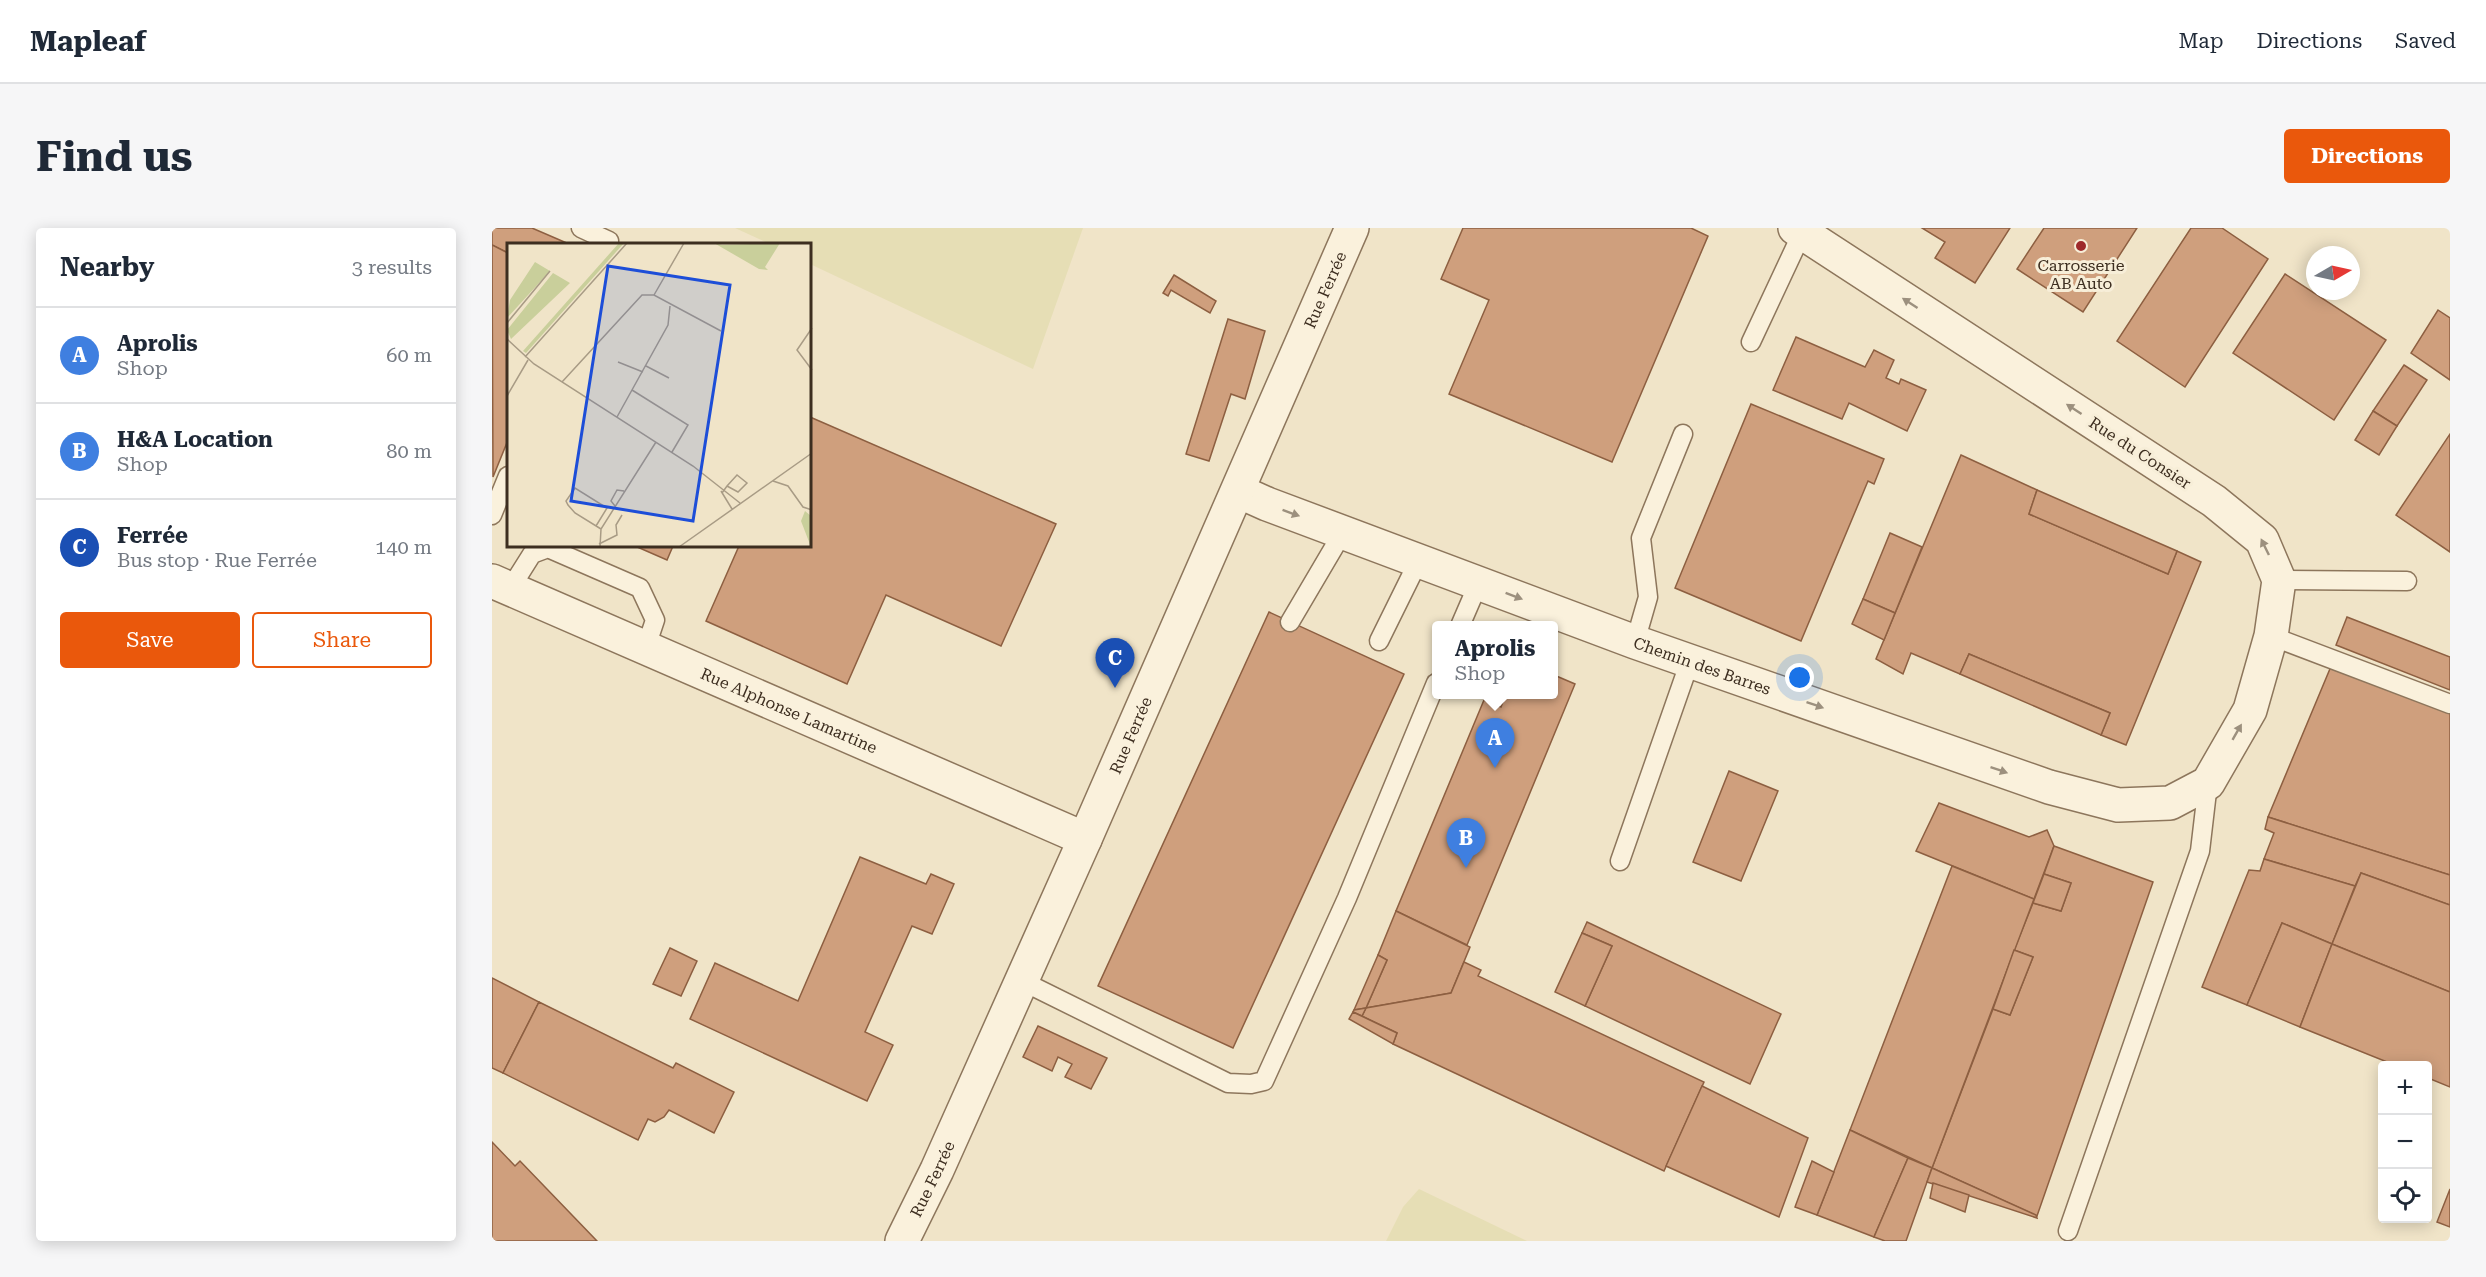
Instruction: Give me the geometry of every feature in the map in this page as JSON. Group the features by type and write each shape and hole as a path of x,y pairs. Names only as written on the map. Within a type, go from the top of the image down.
{"street":[{"name":"Rue Ferrée","path":"902,1241 937,1170 1022,981 1352,228"},
{"name":"Rue du Consier","path":"1799,230 2214,501 2262,540 2279,580"},
{"name":"Chemin des Barres","path":"1238,491 1267,504 1635,642 2049,787 2118,805 2170,803 2208,783"},
{"path":"2208,783 2250,710 2271,636 2279,580"},
{"name":"Rue Alphonse Lamartine","path":"501,585 1085,839"}],"lane":[{"path":"580,228 609,241 608,243"},
{"path":"1751,342 1799,230"},
{"path":"1635,642 1648,597 1641,538 1683,434"},
{"path":"492,515 507,478"},
{"path":"1290,622 1343,532"},
{"path":"501,585 532,554 548,548 559,552 640,588 655,620 646,647"},
{"path":"1379,641 1419,560"},
{"path":"2279,580 2407,581"},
{"path":"1463,621 1479,582"},
{"path":"2271,636 2450,704"},
{"path":"1620,861 1690,661"},
{"path":"1022,981 1228,1083 1251,1084 1264,1081 1347,898 1432,695"},
{"path":"2068,1230 2200,850 2208,783"}],"shaded area":[{"path":"735,228 1083,228 1033,369 812,265 812,243 768,243"},
{"path":"1419,1189 1527,1241 1386,1241 1403,1207"}],"building":[{"path":"492,228 532,228 567,243 507,243 507,252 492,245"},
{"path":"1463,228 1691,228 1708,236 1612,462 1449,394 1489,300 1441,279"},
{"path":"1922,228 2010,228 1975,283 1935,258 1945,242"},
{"path":"2044,228 2137,228 2083,312 2017,269"},
{"path":"2191,228 2222,228 2268,259 2185,387 2117,341"},
{"path":"492,245 507,252 507,442 493,477"},
{"path":"2285,274 2306,288 2306,300 2325,300 2386,340 2334,420 2233,353"},
{"path":"1174,275 1216,301 1210,313 1171,290 1168,296 1163,293"},
{"path":"2438,310 2450,318 2450,380 2411,353"},
{"path":"1228,319 1265,331 1245,399 1231,394 1209,461 1186,454"},
{"path":"1796,337 1865,367 1874,350 1894,360 1886,378 1899,384 1901,379 1926,390 1907,431 1849,403 1842,419 1773,390"},
{"path":"2404,365 2427,380 2397,426 2373,411"},
{"path":"1751,404 1884,459 1874,484 1868,481 1801,641 1675,588"},
{"path":"2373,411 2397,426 2379,455 2355,440"},
{"path":"812,418 1056,524 1001,646 886,595 847,684 706,621 738,548 812,548"},
{"path":"2450,434 2450,552 2396,515"},
{"path":"1961,455 2037,490 2029,514 2168,574 2177,551 2201,562 2126,745 2101,735 2110,713 1969,654 1960,674 1911,653 1903,674 1876,659"},
{"path":"2037,490 2177,551 2168,574 2029,514"},
{"path":"1890,533 1922,547 1895,613 1863,599"},
{"path":"640,548 672,548 667,560"},
{"path":"1863,599 1895,613 1884,640 1852,624"},
{"path":"1269,612 1404,674 1233,1048 1098,986"},
{"path":"2347,617 2450,657 2450,690 2336,645"},
{"path":"1969,654 2110,713 2101,735 1960,674"},
{"path":"2332,664 2450,712 2450,875 2268,817"},
{"path":"1558,677 1575,684 1467,945 1396,911 1484,700 1501,707 1504,699 1558,699"},
{"path":"1729,771 1778,791 1741,881 1693,862"},
{"path":"1939,803 2029,837 2047,830 2054,846 2034,899 1916,851"},
{"path":"2268,817 2450,875 2450,905 2361,873 2355,886 2264,859 2274,833 2265,829"},
{"path":"2054,846 2153,882 2037,1216 1932,1168 1993,1009 2010,1015 2033,957 2014,950 2033,903 2061,911 2071,883 2044,874"},
{"path":"860,857 926,884 931,874 954,884 932,934 912,926 865,1032 893,1045 867,1101 690,1019 715,963 798,1001"},
{"path":"2264,859 2355,886 2332,944 2282,923 2247,1005 2202,987 2249,870 2260,871"},
{"path":"1952,866 2034,899 1932,1168 1850,1130"},
{"path":"2361,873 2450,905 2450,992 2332,944"},
{"path":"2044,874 2071,883 2061,911 2033,903"},
{"path":"1396,911 1470,947 1451,993 1366,1008 1387,960 1378,955"},
{"path":"1587,922 1781,1014 1750,1084 1585,1006 1612,946 1582,933"},
{"path":"2282,923 2332,944 2300,1027 2247,1005"},
{"path":"1582,933 1612,946 1585,1006 1555,992"},
{"path":"2332,944 2450,992 2450,1087 2432,1080 2432,1061 2385,1061 2300,1027"},
{"path":"670,948 697,961 681,996 653,984"},
{"path":"2014,950 2033,957 2010,1015 1993,1009"},
{"path":"1378,955 1387,960 1366,1008 1354,1010"},
{"path":"1464,962 1481,970 1478,976 1704,1082 1664,1171 1393,1044 1397,1033 1362,1016 1366,1008 1451,993"},
{"path":"492,978 539,1002 503,1073 492,1068"},
{"path":"539,1002 673,1068 676,1063 734,1092 714,1133 669,1110 664,1117 655,1122 648,1119 638,1140 503,1073"},
{"path":"1366,1008 1362,1016 1353,1012 1354,1010"},
{"path":"1353,1012 1397,1033 1393,1044 1349,1019"},
{"path":"1038,1026 1107,1058 1091,1089 1065,1077 1072,1064 1058,1057 1052,1071 1023,1057"},
{"path":"1702,1086 1808,1138 1779,1217 1666,1166"},
{"path":"1850,1130 1908,1158 1874,1237 1817,1215"},
{"path":"492,1142 515,1166 520,1161 597,1241 492,1241"},
{"path":"1908,1158 1932,1168 1906,1241 1885,1241 1874,1237"},
{"path":"1812,1161 1834,1172 1817,1215 1795,1207"},
{"path":"1932,1168 2036,1215 2037,1218 1927,1182"},
{"path":"1933,1183 1969,1195 1965,1212 1930,1198"},
{"path":"2450,1189 2450,1227 2437,1222"}],"place":[{"name":"Carrosserie AB Auto","path":"2081,246"},
{"name":"Ferrée","path":"1115,688"},
{"name":"Aprolis","path":"1495,768"},
{"name":"H&A Location","path":"1466,868"}]}
